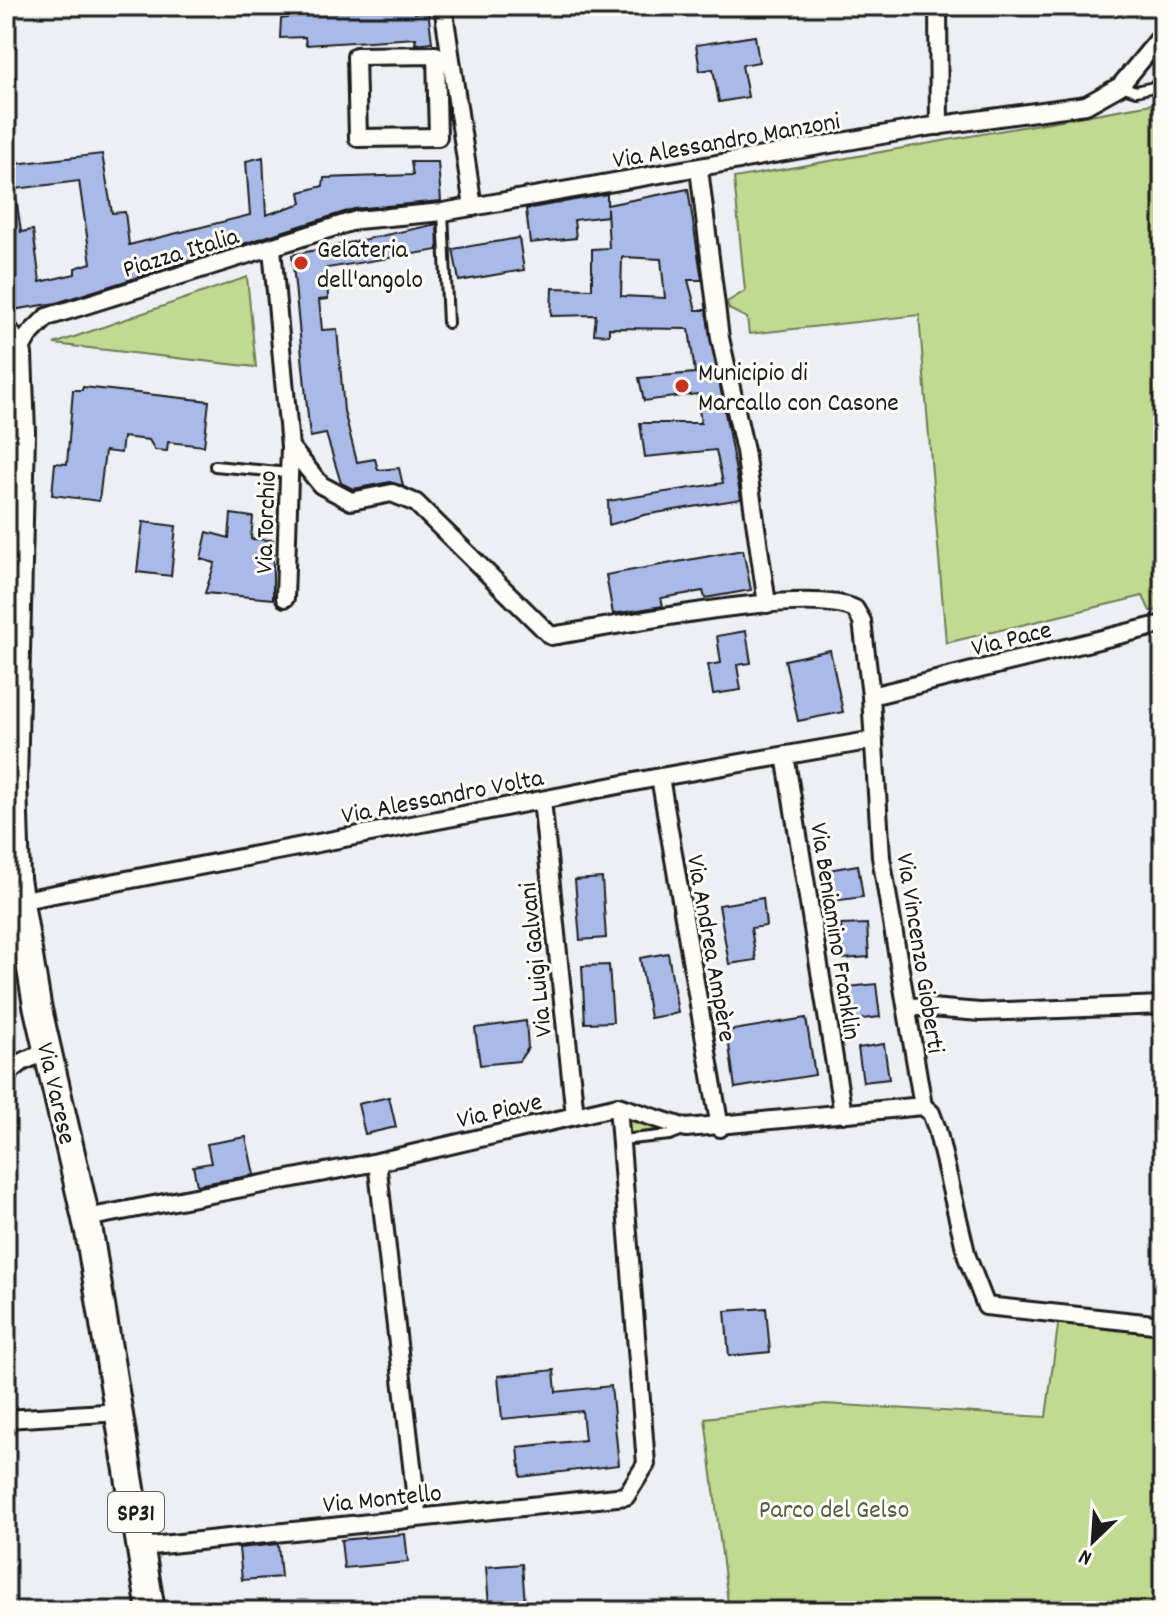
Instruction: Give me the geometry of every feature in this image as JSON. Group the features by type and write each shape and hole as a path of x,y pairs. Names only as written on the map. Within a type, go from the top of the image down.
{"main road":[{"name":"Via Varese","path":"12,344 21,432 11,648 10,785 18,901 47,1051 86,1218 121,1412 151,1611"}],"street":[{"path":"443,6 473,207"},
{"path":"938,6 939,126"},
{"name":"Via Alessandro Manzoni","path":"272,248 357,220 443,212 939,126 1086,105 1120,86 1163,34"},
{"path":"436,55 438,137 358,138 356,56 436,55"},
{"path":"290,447 321,485 351,501 392,493 416,503 551,636 767,604 745,451 720,338 699,169"},
{"name":"Piazza Italia","path":"12,344 28,336 47,317 272,248 290,447"},
{"name":"Via Torchio","path":"285,598 286,495 290,447"},
{"name":"Via Vincenzo Gioberti","path":"767,604 816,601 844,604 855,609 862,621 871,696 881,857 923,1106 931,1113 937,1129 967,1257 986,1306 1163,1325"},
{"name":"Via Pace","path":"871,696 1163,624"},
{"name":"Via Alessandro Volta","path":"18,901 660,777 874,740"},
{"name":"Via Beniamino Franklin","path":"785,755 843,1114"},
{"name":"Via Andrea Ampère","path":"660,777 720,1128"},
{"name":"Via Luigi Galvani","path":"542,800 575,1116"},
{"path":"906,1006 980,1012 1163,1005"},
{"path":"6,1075 22,1062 47,1051"},
{"path":"621,1140 618,1106 686,1128 720,1128 923,1106"},
{"name":"Via Piave","path":"86,1218 377,1162 618,1106"},
{"name":"Via Montello","path":"142,1547 626,1496 646,1464 621,1140"},
{"path":"377,1162 418,1517"},
{"path":"6,1419 121,1412"}],"lane":[{"path":"1120,86 1136,91 1163,85"},
{"path":"443,212 448,323"},
{"path":"215,466 290,473"},
{"path":"621,1140 670,1135 686,1128"}],"green space":[{"path":"1163,102 1163,610 1150,611 1143,596 946,643 919,315 749,334 747,318 729,309 727,302 745,291 734,178"},
{"path":"247,277 256,367 54,344"},
{"path":"628,1117 663,1130 630,1136 627,1134"},
{"name":"Parco del Gelso","path":"1059,1318 1163,1330 1163,1611 729,1611 705,1418 825,1404 1046,1417"}],"building":[{"path":"287,6 415,6 415,13 428,10 432,42 415,44 416,38 306,45 305,37 280,38 281,19 288,18"},
{"path":"755,36 759,62 742,65 748,97 719,102 713,69 700,71 696,45"},
{"path":"102,154 112,213 125,212 129,245 250,215 246,161 263,157 266,215 302,203 300,192 323,186 324,178 413,175 411,162 438,162 441,201 354,209 56,303 6,311 6,165","holes":["79,181 91,263 75,268 75,274 40,282 33,230 21,232 15,189"]},
{"path":"688,189 702,280 688,280 696,310 706,310 741,499 644,515 609,525 608,501 723,483 716,450 645,457 640,423 701,423 697,394 644,401 639,378 695,373 689,329 609,328 609,335 594,334 596,315 551,316 552,288 592,289 592,249 609,248 607,208 607,216 574,220 576,238 530,243 526,209 607,194 607,205","holes":["622,257 661,259 665,298 621,296"]},
{"path":"437,224 438,250 327,268 328,299 319,300 322,330 337,329 344,411 357,462 375,459 378,470 399,468 403,486 390,482 353,489 341,483 326,434 310,437 292,255"},
{"path":"519,238 524,270 459,281 453,249"},
{"path":"83,387 209,401 204,446 168,442 167,451 155,450 149,440 123,437 121,453 105,451 99,501 52,495 55,463 67,464 73,390 82,390"},
{"path":"231,514 253,517 251,539 273,540 273,599 205,593 215,563 201,559 207,532 229,538"},
{"path":"143,522 176,526 171,576 137,572"},
{"path":"743,550 751,590 705,598 703,591 661,598 663,606 613,614 606,575"},
{"path":"746,631 751,663 737,665 741,690 713,694 708,665 721,663 717,636"},
{"path":"830,650 843,712 798,721 785,660"},
{"path":"858,865 863,897 833,901 828,870"},
{"path":"602,878 606,938 580,940 575,880"},
{"path":"763,898 766,926 751,928 756,960 729,964 719,905"},
{"path":"867,924 869,957 843,959 841,925"},
{"path":"668,953 678,1013 650,1018 640,958"},
{"path":"609,965 613,1022 585,1023 582,966"},
{"path":"876,984 880,1017 853,1020 849,987"},
{"path":"806,1018 815,1075 735,1088 727,1031"},
{"path":"526,1021 528,1048 519,1061 480,1065 475,1028"},
{"path":"884,1044 889,1079 863,1082 858,1048"},
{"path":"389,1097 396,1127 365,1134 358,1104"},
{"path":"246,1137 254,1175 197,1185 193,1166 211,1163 207,1144"},
{"path":"766,1308 770,1352 729,1356 725,1311"},
{"path":"554,1370 556,1392 611,1386 619,1465 521,1477 518,1447 585,1440 582,1411 502,1419 498,1376"},
{"path":"405,1534 408,1562 344,1568 341,1540"},
{"path":"278,1544 281,1577 242,1580 239,1548"},
{"path":"522,1564 525,1605 489,1607 486,1567"}],"place":[{"name":"Gelateria dell'angolo","path":"301,263"},
{"name":"Municipio di Marcallo con Casone","path":"682,386"}]}
